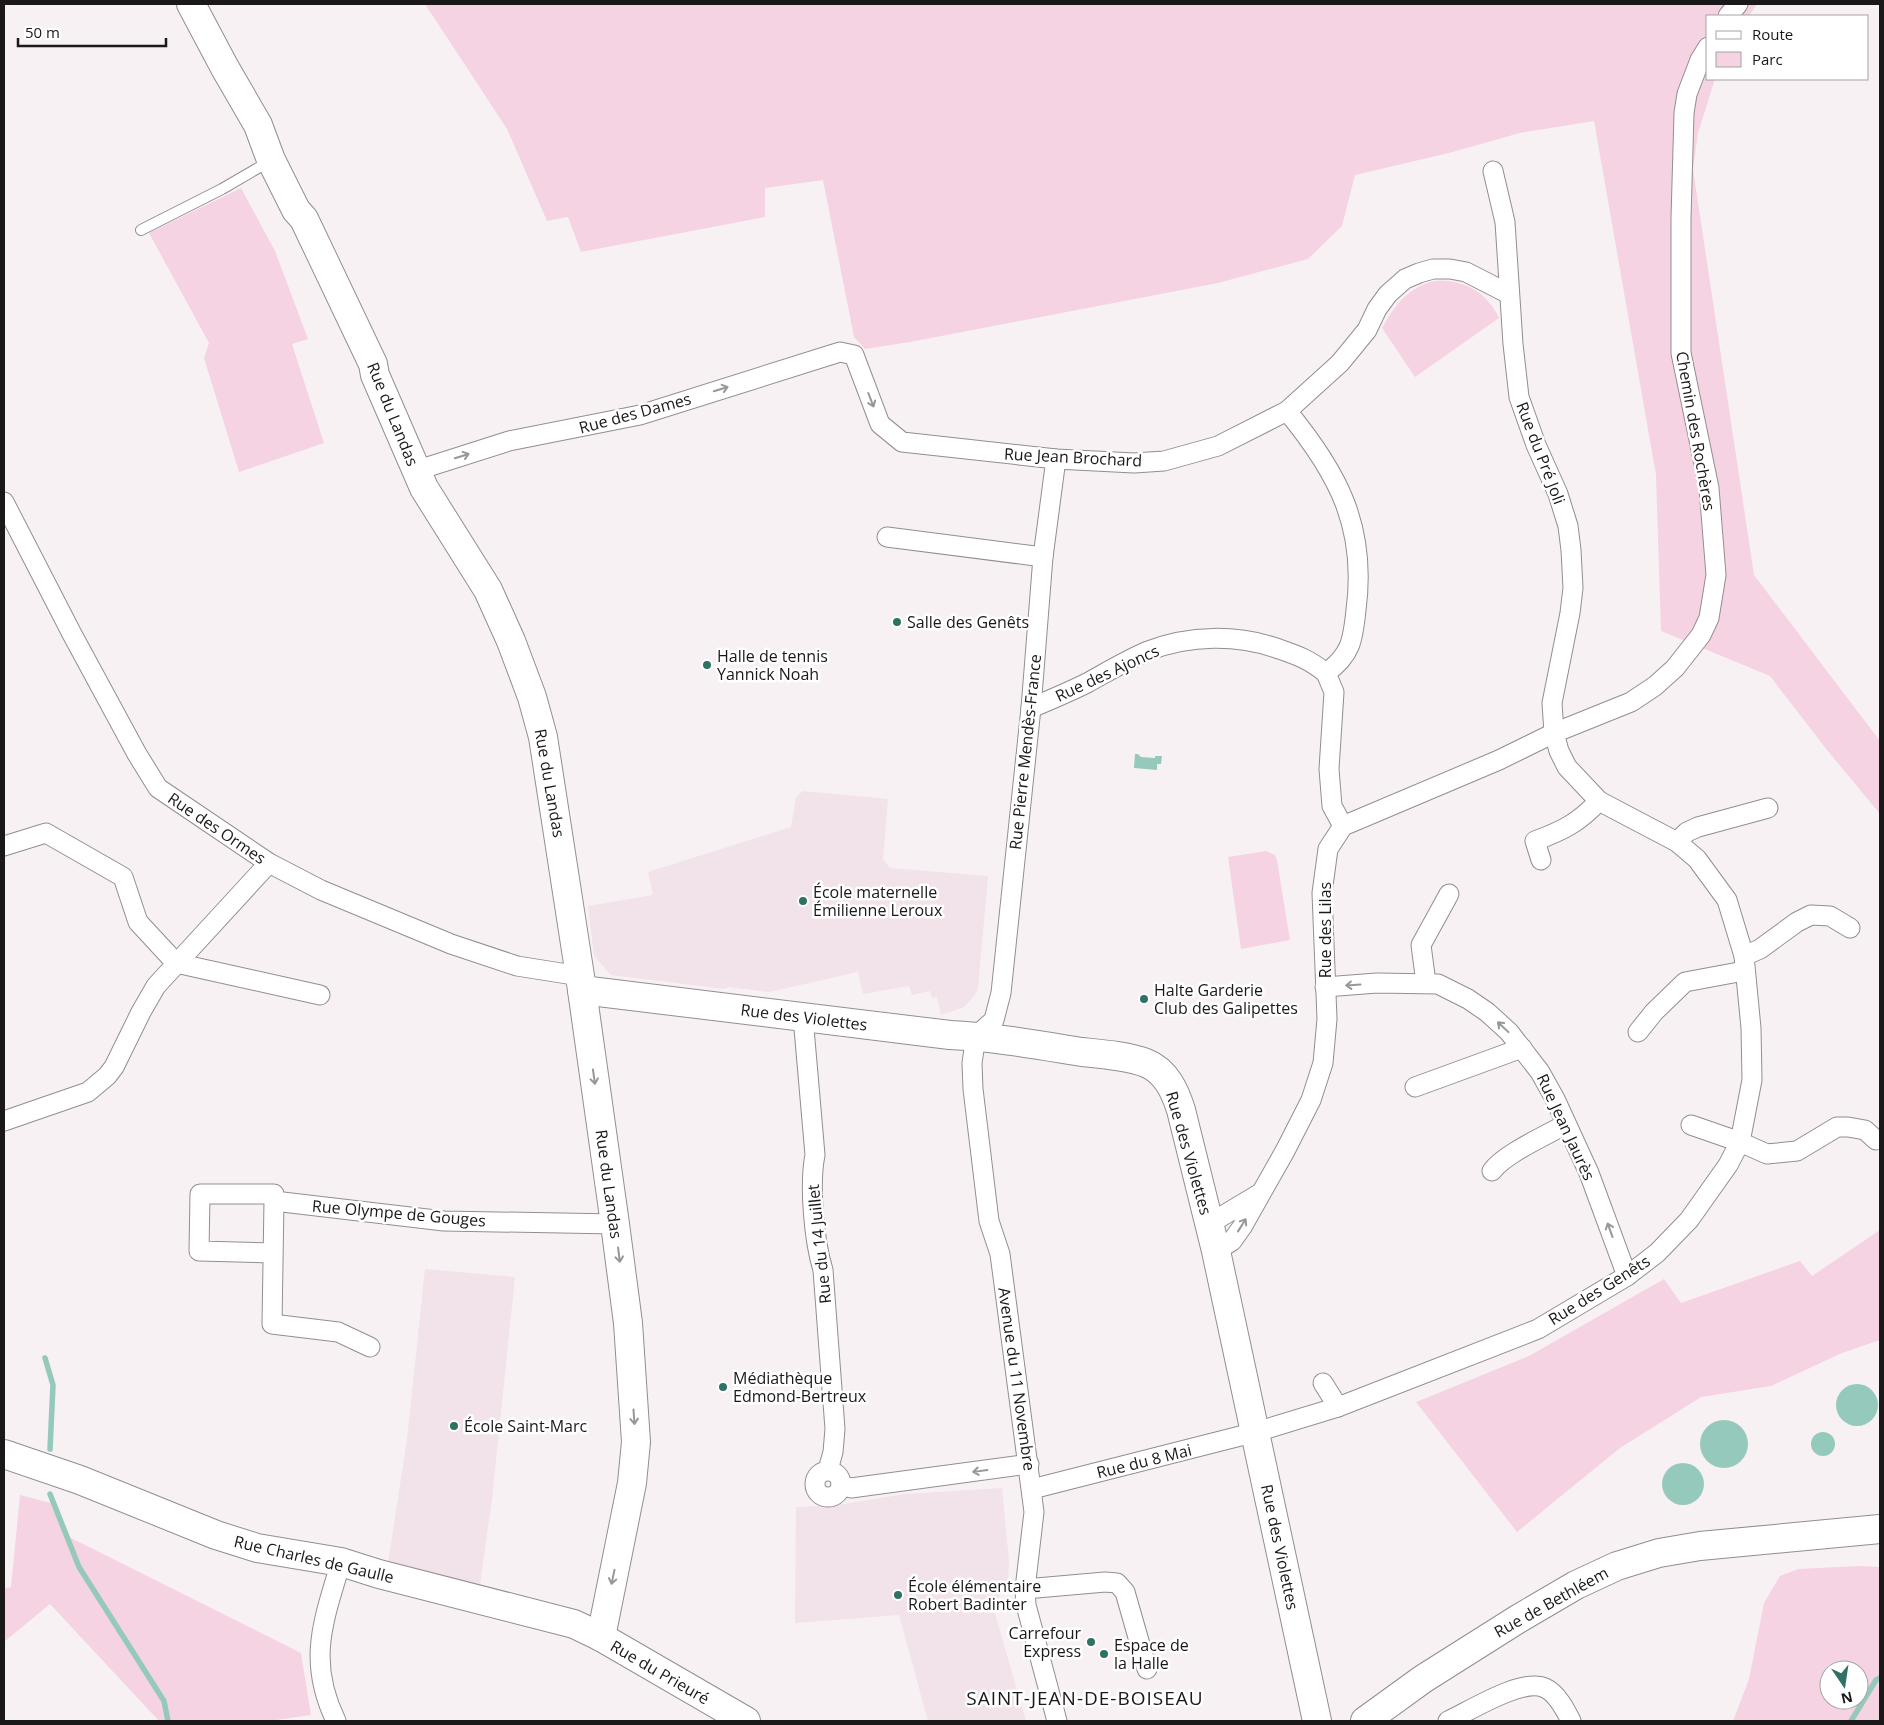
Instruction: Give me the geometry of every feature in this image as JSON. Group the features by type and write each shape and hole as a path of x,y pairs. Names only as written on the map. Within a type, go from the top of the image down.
{"street":[{"name":"Rue du Landas","path":"191,4 258,125 271,160 296,210 304,219 374,364 375,375 424,488 488,590 511,641 532,697 543,737 581,983 615,1224 628,1323 636,1442 632,1483 601,1637"},
{"path":"1729,15 1738,4"},
{"name":"Chemin des Rochères","path":"1554,733 1631,702 1655,686 1675,668 1692,647 1701,635 1709,618 1716,575 1709,488 1681,352 1681,218 1684,113 1687,94 1700,60 1706,50"},
{"name":"Rue du Pré Joli","path":"1493,171 1505,222 1509,294 1520,397 1536,444 1558,494 1568,526 1571,550 1573,588 1570,613 1552,703 1554,733"},
{"name":"Rue Jean Brochard","path":"854,355 880,424 902,442 1056,459 1134,463 1164,461 1218,446 1286,411 1340,363 1367,330 1377,309 1388,294 1405,279 1419,272 1433,269 1450,269 1466,272 1509,294"},
{"name":"Rue des Dames","path":"416,471 509,441 640,415 840,352 854,355"},
{"path":"1286,411 1311,440 1337,483 1352,523 1356,542 1359,588 1354,629 1348,650 1339,664 1326,673 1334,692 1329,769 1332,806 1343,826 1500,760 1554,733"},
{"name":"Rue Pierre Mendès-France","path":"976,1036 994,1020 1001,993 1031,708 1043,557 1056,459"},
{"name":"Rue des Ormes","path":"4,502 72,634 137,754 158,788 269,863 321,890 451,944 517,966 581,983"},
{"path":"887,537 1043,557"},
{"name":"Rue des Ajoncs","path":"1031,708 1085,684 1148,651 1179,643 1208,639 1218,638 1261,642 1310,660 1326,673"},
{"name":"Rue des Genêts","path":"1256,1432 1338,1407 1538,1329 1627,1276 1658,1253 1689,1220 1728,1165 1740,1142 1752,1080 1751,1028 1744,963 1727,900 1696,858 1677,842 1599,801 1568,767 1559,751 1554,733"},
{"path":"1541,860 1536,841 1577,822 1599,801"},
{"path":"1677,842 1687,832 1698,827 1768,808"},
{"name":"Rue des Lilas","path":"1216,1251 1232,1241 1242,1227 1285,1151 1311,1100 1323,1063 1327,1019 1322,893 1328,849 1343,826"},
{"path":"4,846 46,833 123,877 138,922 176,963 320,995"},
{"path":"4,1121 88,1092 107,1076 114,1067 156,986 269,863"},
{"path":"1426,983 1421,945 1448,894"},
{"path":"1638,1032 1654,1012 1685,982 1744,963 1796,922 1811,916 1830,916 1850,928"},
{"name":"Rue des Violettes","path":"581,983 803,1017 950,1035 976,1036 1118,1057 1147,1063 1165,1076 1175,1090 1181,1110 1216,1251 1317,1721"},
{"name":"Rue Jean Jaurès","path":"1325,987 1377,983 1438,984 1468,999 1487,1012 1509,1032 1540,1072 1555,1098 1589,1172 1627,1276"},
{"name":"Rue du 14 Juillet","path":"803,1017 815,1155 812,1172 817,1252 823,1270 834,1429 833,1452 828,1470 839,1477 841,1485 851,1488 1029,1464"},
{"name":"Avenue du 11 Novembre","path":"976,1036 972,1063 980,1153 989,1220 1000,1254 1032,1489 1034,1512 1025,1589 1026,1606 1056,1721"},
{"path":"1415,1087 1522,1048"},
{"path":"1492,1170 1510,1156 1566,1124"},
{"path":"1691,1125 1740,1142 1767,1154 1797,1151 1837,1127 1865,1130 1876,1140"},
{"name":"Rue des Lilas","path":"1209,1224 1260,1193"},
{"name":"Rue Olympe de Gouges","path":"272,1253 199,1251 200,1194 274,1194 274,1201 444,1221 615,1224"},
{"path":"274,1201 272,1324 338,1332 370,1347"},
{"path":"1323,1383 1338,1407"},
{"name":"Rue du 8 Mai","path":"1032,1489 1256,1432"},
{"name":"Rue Charles de Gaulle","path":"4,1454 80,1480 216,1535 257,1548 341,1562 379,1574 574,1624 601,1637"},
{"name":"Rue de Bethléem","path":"1364,1721 1423,1679 1518,1619 1576,1585 1617,1566 1659,1553 1700,1546 1880,1529"},
{"path":"336,1721 327,1704 321,1682 320,1655 321,1628 341,1562"},
{"path":"1025,1589 1105,1582 1117,1583 1125,1592 1147,1669"},
{"name":"Rue du Prieuré","path":"601,1637 746,1721"},
{"path":"1448,1721 1516,1689 1532,1686 1544,1687 1552,1692 1571,1721"}],"lane":[{"path":"141,230 222,189 271,160"}],"shaded area":[{"path":"1135,754 1141,757 1155,758 1155,756 1162,756 1161,764 1157,764 1157,770 1134,768"},
{"name":"École maternelle Émilienne Leroux","path":"803,791 888,799 883,859 890,868 988,876 978,988 975,995 964,1007 941,1015 937,997 932,998 930,991 912,995 909,986 863,994 858,972 769,992 729,987 725,989 611,975 594,956 588,906 653,895 648,872 791,827 796,797"},
{"name":"École Saint-Marc","path":"425,1269 515,1277 492,1499 480,1585 388,1563 407,1439"},
{"path":"1857,1384 1872,1390 1878,1405 1872,1420 1857,1426 1842,1420 1836,1405 1842,1390"},
{"path":"1724,1420 1733,1422 1741,1427 1746,1435 1748,1444 1746,1453 1741,1461 1733,1466 1724,1468 1715,1466 1707,1461 1702,1453 1700,1444 1702,1435 1707,1427 1715,1422"},
{"path":"1823,1432 1832,1435 1835,1444 1832,1453 1823,1456 1814,1453 1811,1444 1814,1435"},
{"path":"1683,1463 1698,1469 1704,1484 1698,1499 1683,1505 1668,1499 1662,1484 1668,1469"},
{"name":"École élémentaire Robert Badinter","path":"1002,1488 1009,1561 1008,1583 993,1607 1026,1721 928,1721 899,1615 795,1623 796,1507 838,1505 905,1494"}],"green space":[{"path":"425,4 1757,4 1750,15 1706,15 1706,80 1715,80 1698,133 1693,169 1754,575 1880,741 1880,814 1827,750 1770,676 1661,631 1656,475 1594,121 1520,133 1449,153 1355,175 1342,226 1308,259 1218,283 865,349 854,337 823,180 765,188 765,217 581,252 568,217 547,221 507,129"},
{"path":"241,188 275,251 308,339 292,344 324,443 239,472 204,358 209,343 149,233"},
{"path":"1435,281 1455,282 1473,289 1488,301 1499,318 1415,377 1382,328 1403,298 1417,288"},
{"path":"1266,851 1275,855 1277,860 1290,940 1241,949 1228,857"},
{"path":"1880,1230 1880,1340 1842,1353 1771,1386 1701,1397 1620,1448 1517,1532 1416,1402 1529,1356 1664,1279 1681,1303 1800,1261 1812,1276"},
{"path":"20,1495 55,1504 63,1534 301,1653 311,1715 269,1721 159,1721 50,1604 4,1642 4,1589 11,1587"},
{"path":"1859,1566 1880,1567 1880,1721 1733,1721 1749,1679 1764,1603 1780,1576 1798,1569"}],"waterway":[{"path":"45,1358 53,1385 50,1449"},
{"path":"50,1494 79,1567 164,1701 168,1721"},
{"path":"1851,1721 1876,1680 1880,1678"}],"place":[{"name":"Salle des Genêts","path":"897,622"},
{"name":"Halle de tennis Yannick Noah","path":"707,665"},
{"name":"École maternelle Émilienne Leroux","path":"803,901"},
{"name":"Halte Garderie Club des Galipettes","path":"1144,999"},
{"name":"Médiathèque Edmond-Bertreux","path":"723,1387"},
{"name":"École Saint-Marc","path":"454,1426"},
{"name":"École élémentaire Robert Badinter","path":"898,1595"},
{"name":"Carrefour Express","path":"1091,1642"},
{"name":"Espace de la Halle","path":"1104,1654"}],"district":[{"name":"SAINT-JEAN-DE-BOISEAU","path":"1085,1698"}]}
